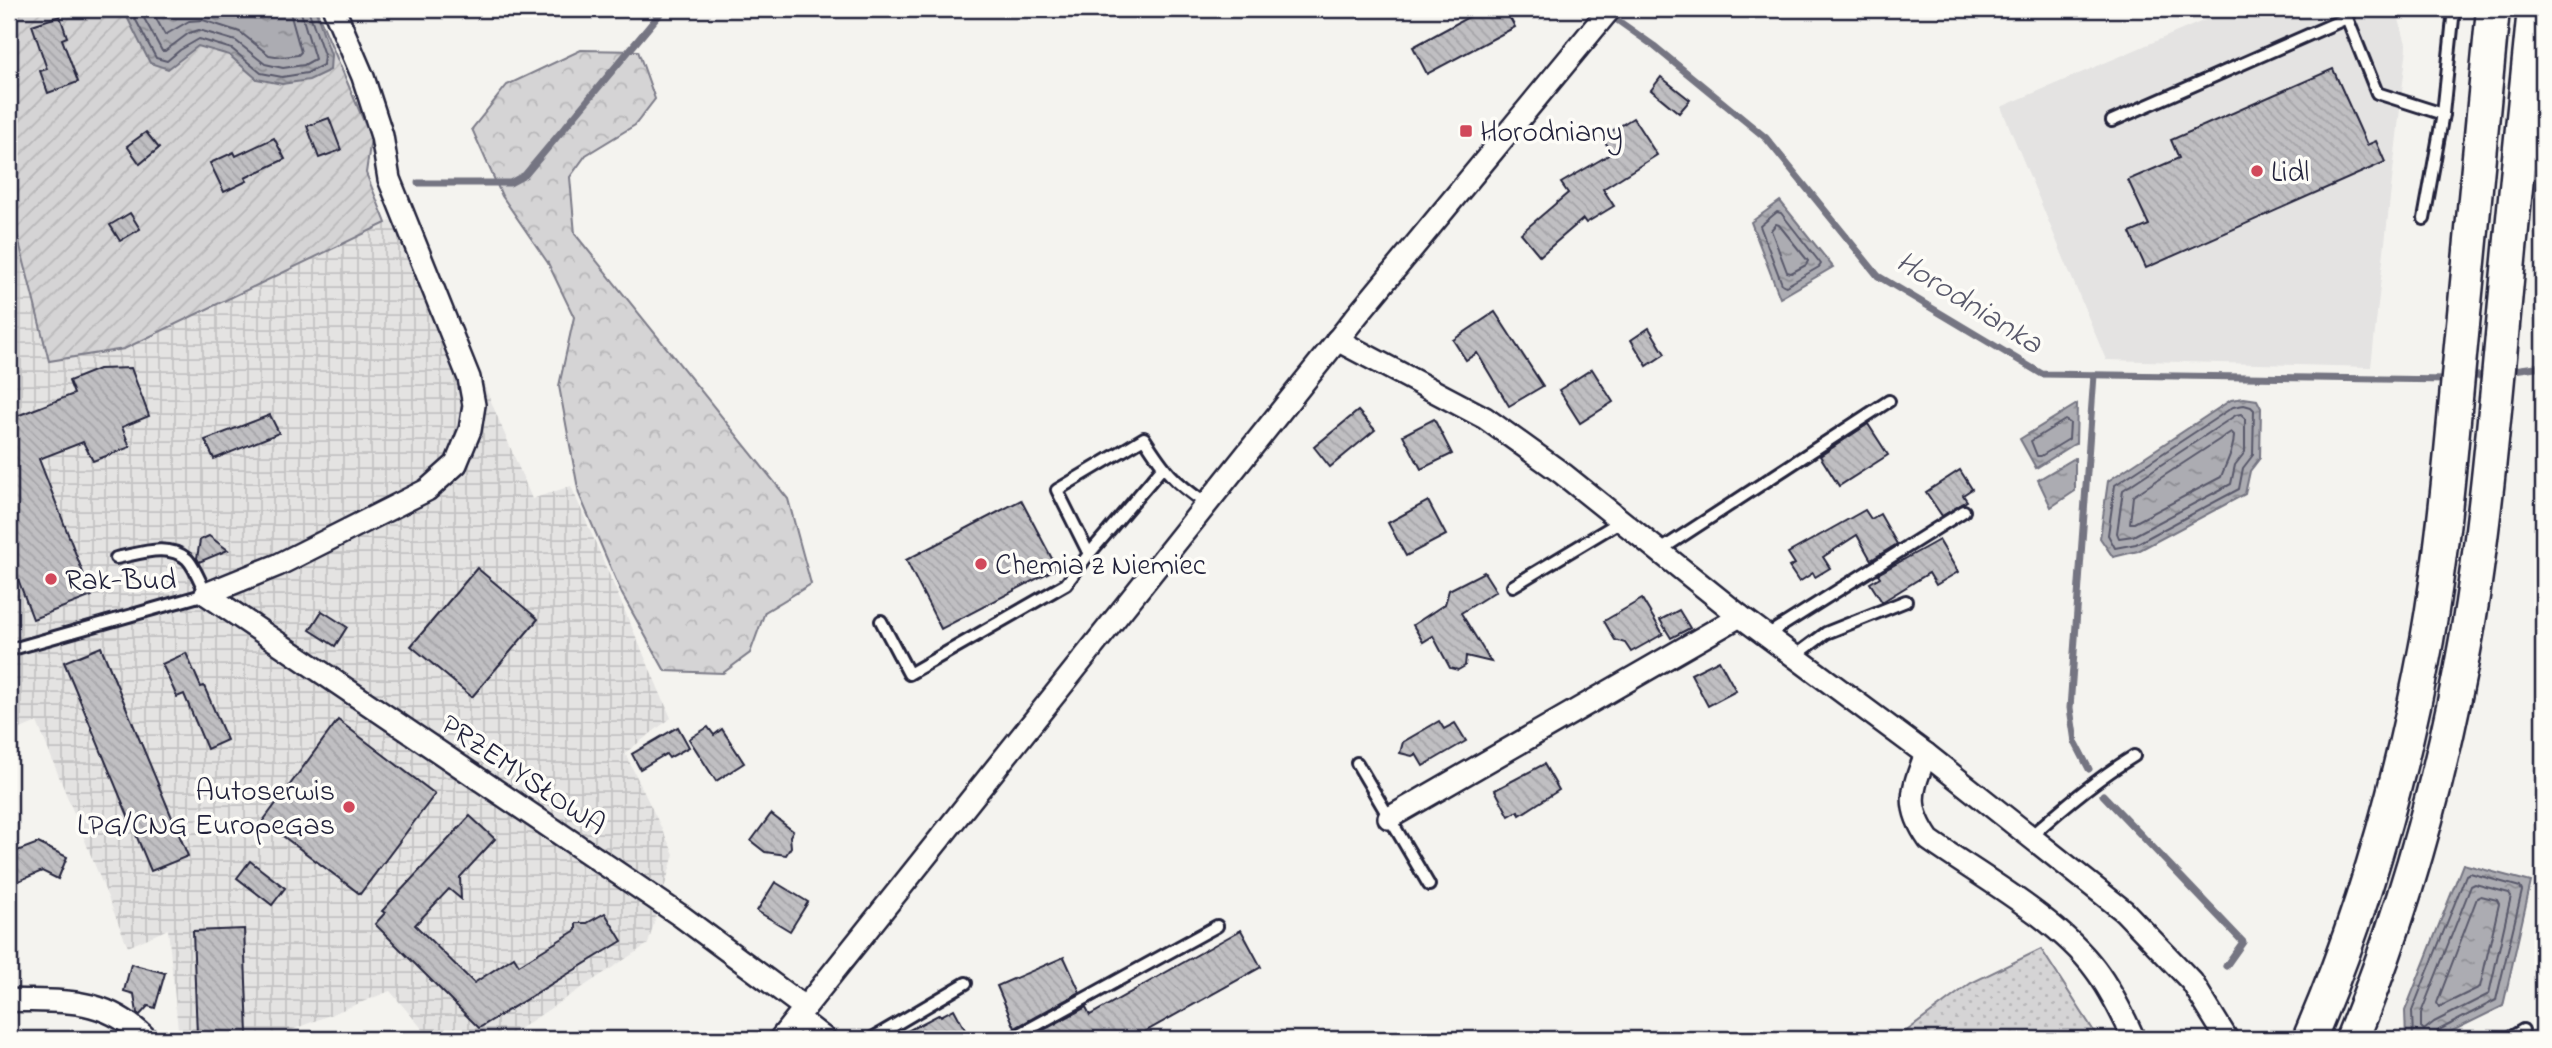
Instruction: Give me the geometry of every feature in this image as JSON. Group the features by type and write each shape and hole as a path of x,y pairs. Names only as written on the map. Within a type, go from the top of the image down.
{"main road":[{"path":"2309,1039 2330,990 2375,859 2404,747 2429,625 2453,431 2493,9"},
{"path":"2352,1039 2369,998 2415,862 2448,732 2467,634 2481,543 2534,9"}],"street":[{"path":"206,594 278,565 428,490 456,464 470,430 474,405 469,378 389,179 382,136 363,77 334,9"},
{"path":"780,1039 1205,503 1610,9"},
{"path":"1337,340 1485,418 1563,474 1740,616 1926,754 2124,911 2192,982 2226,1037"},
{"name":"PRZEMYSŁOWA","path":"206,594 681,916 802,1013 825,1039"},
{"path":"1389,818 1740,616"},
{"path":"1926,754 1913,788 1912,805 1917,823 1929,840 2051,925 2073,945 2094,968 2134,1039"},
{"path":"9,1000 76,1002 104,1008 132,1025 147,1039"}],"lane":[{"path":"2424,219 2443,114 2454,9"},
{"path":"2112,121 2347,18 2377,93 2443,114"},
{"path":"1659,551 1889,401"},
{"path":"1089,554 1057,490 1144,438 1162,467 1177,484 1205,503"},
{"path":"881,621 909,674 1066,584 1162,467"},
{"path":"1767,635 1964,511"},
{"path":"1513,586 1621,521"},
{"path":"9,650 206,594 188,560 178,554 163,549 116,558"},
{"path":"1795,656 1826,633 1906,601"},
{"path":"2030,837 2077,796 2134,756"},
{"path":"1357,763 1429,885"},
{"path":"1011,1039 1217,926"},
{"path":"871,1039 966,984"},
{"path":"2508,1039 2523,1030"}],"shaded area":[{"path":"2231,9 2396,9 2407,47 2371,367 2106,360 2001,107"},
{"path":"411,211 532,499 571,486 671,718 625,753 674,854 648,944 504,1039 431,1039 390,991 269,1039 179,1039 168,929 128,947 37,722 9,734 9,227 15,225 49,361 124,349"}],"green space":[{"path":"9,9 316,9 371,138 366,173 386,223 124,349 49,361 15,226 9,227"},
{"path":"581,50 638,51 655,99 635,125 586,155 570,177 575,234 788,499 811,584 765,612 750,653 723,673 665,671 622,594 579,494 559,386 574,317 548,263 502,196 472,129 507,85"},
{"path":"2041,949 2099,1039 1896,1039 1971,983"}],"water":[{"path":"123,9 315,9 331,55 330,70 309,80 282,84 257,79 229,55 198,46 168,69 150,63"},
{"path":"1780,201 1833,267 1780,298 1751,222"},
{"path":"2231,400 2257,400 2261,408 2260,458 2250,471 2245,494 2138,551 2113,557 2100,538 2108,481"},
{"path":"2077,404 2076,443 2036,468 2020,439"},
{"path":"2075,458 2075,491 2051,507 2038,480"},
{"path":"2463,864 2531,882 2503,1006 2436,1039 2406,1039 2405,1011"}],"building":[{"path":"1483,9 1505,9 1515,27 1427,74 1413,47"},
{"path":"60,16 67,37 62,39 78,82 48,93 40,71 47,69 32,25"},
{"name":"Lidl","path":"2333,69 2367,145 2376,141 2385,162 2146,268 2130,233 2149,225 2128,180 2179,158 2171,140"},
{"path":"1661,77 1690,100 1679,113 1651,90"},
{"path":"329,118 341,150 319,158 307,126"},
{"path":"1633,118 1657,155 1603,189 1614,206 1586,223 1583,219 1540,256 1521,233 1568,193 1561,183 1612,153 1602,137"},
{"path":"146,132 159,148 140,164 127,146"},
{"path":"274,138 285,159 245,178 247,181 224,192 210,163 234,152 236,156"},
{"path":"130,213 140,229 120,241 110,225"},
{"path":"1495,312 1543,386 1509,406 1477,353 1466,360 1453,340"},
{"path":"1649,328 1665,354 1647,366 1631,340"},
{"path":"131,368 149,416 122,427 130,447 93,461 83,442 39,459 92,596 33,619 9,555 9,419 74,394 69,381 99,369"},
{"path":"1592,369 1613,402 1580,423 1559,390"},
{"path":"1358,411 1375,430 1330,467 1314,447"},
{"path":"270,415 279,433 214,459 205,440"},
{"path":"1434,419 1452,454 1421,469 1403,435"},
{"path":"1868,424 1888,455 1839,486 1820,456"},
{"path":"1960,470 1972,489 1963,495 1967,501 1942,516 1926,492"},
{"name":"Chemia z Niemiec","path":"1021,500 1057,568 941,629 906,560"},
{"path":"1428,501 1446,535 1406,556 1388,523"},
{"path":"1865,510 1871,519 1880,514 1897,544 1871,560 1857,535 1823,557 1830,568 1815,577 1813,573 1799,582 1789,567 1795,564 1788,553"},
{"path":"209,536 228,550 199,562 197,558 200,540"},
{"path":"1939,540 1958,572 1936,585 1929,573 1882,602 1870,583 1880,577 1878,574"},
{"path":"477,568 538,619 472,697 411,646"},
{"path":"1484,572 1496,591 1461,613 1491,662 1466,656 1465,666 1458,670 1450,668 1433,636 1423,642 1413,625 1445,604 1449,590"},
{"path":"1642,599 1663,634 1631,652 1625,643 1615,640 1604,621"},
{"path":"1679,610 1690,628 1671,638 1660,620"},
{"path":"322,611 347,627 335,646 310,630"},
{"path":"101,647 188,856 151,871 64,662"},
{"path":"186,653 201,687 204,686 227,740 207,749 184,694 177,697 162,664"},
{"path":"1719,660 1736,691 1708,706 1691,674"},
{"name":"Autoserwis LPG/CNG EuropeGas","path":"338,720 435,794 360,894 263,821"},
{"path":"1439,721 1444,729 1455,723 1466,741 1423,766 1416,754 1412,756 1400,753 1403,742"},
{"path":"678,727 689,747 669,758 666,754 640,769 632,754"},
{"path":"708,727 714,735 722,729 744,763 716,781 689,739"},
{"path":"1544,764 1559,790 1520,815 1518,811 1509,816 1495,790"},
{"path":"771,814 793,831 790,836 791,847 786,855 765,852 751,841"},
{"path":"470,816 495,839 460,877 461,899 449,889 415,925 474,983 514,957 519,965 576,930 576,923 587,923 605,913 622,941 479,1028 375,924 385,913 382,911"},
{"path":"38,843 67,857 58,879 42,871 9,885 9,854"},
{"path":"250,861 285,888 272,905 237,878"},
{"path":"775,882 808,902 790,931 757,911"},
{"path":"244,929 248,1034 197,1035 193,931"},
{"path":"1241,930 1261,967 1132,1039 1027,1039 1086,1007 1090,1015"},
{"path":"1064,957 1080,992 1015,1028 997,986"},
{"path":"131,964 165,973 155,1008 148,1006 140,1015 137,1013 134,994 124,991"},
{"path":"954,1009 970,1039 892,1039 940,1014 941,1016"}],"waterway":[{"path":"418,183 510,183 525,175 664,9"},
{"name":"Horodnianka","path":"1610,15 1654,46 1766,138 1878,276 2042,374 2449,380"},
{"name":"Horodnianka","path":"2506,371 2543,366"},
{"name":"Horodnianka","path":"2464,378 2491,374"},
{"path":"2089,769 2075,742 2070,708 2094,375"},
{"path":"2103,795 2243,942 2226,966"}],"place":[{"name":"Horodniany","path":"1466,131"},
{"name":"Lidl","path":"2257,171"},
{"name":"Chemia z Niemiec","path":"981,564"},
{"name":"Rak-Bud","path":"51,579"},
{"name":"Autoserwis LPG/CNG EuropeGas","path":"349,807"}]}
